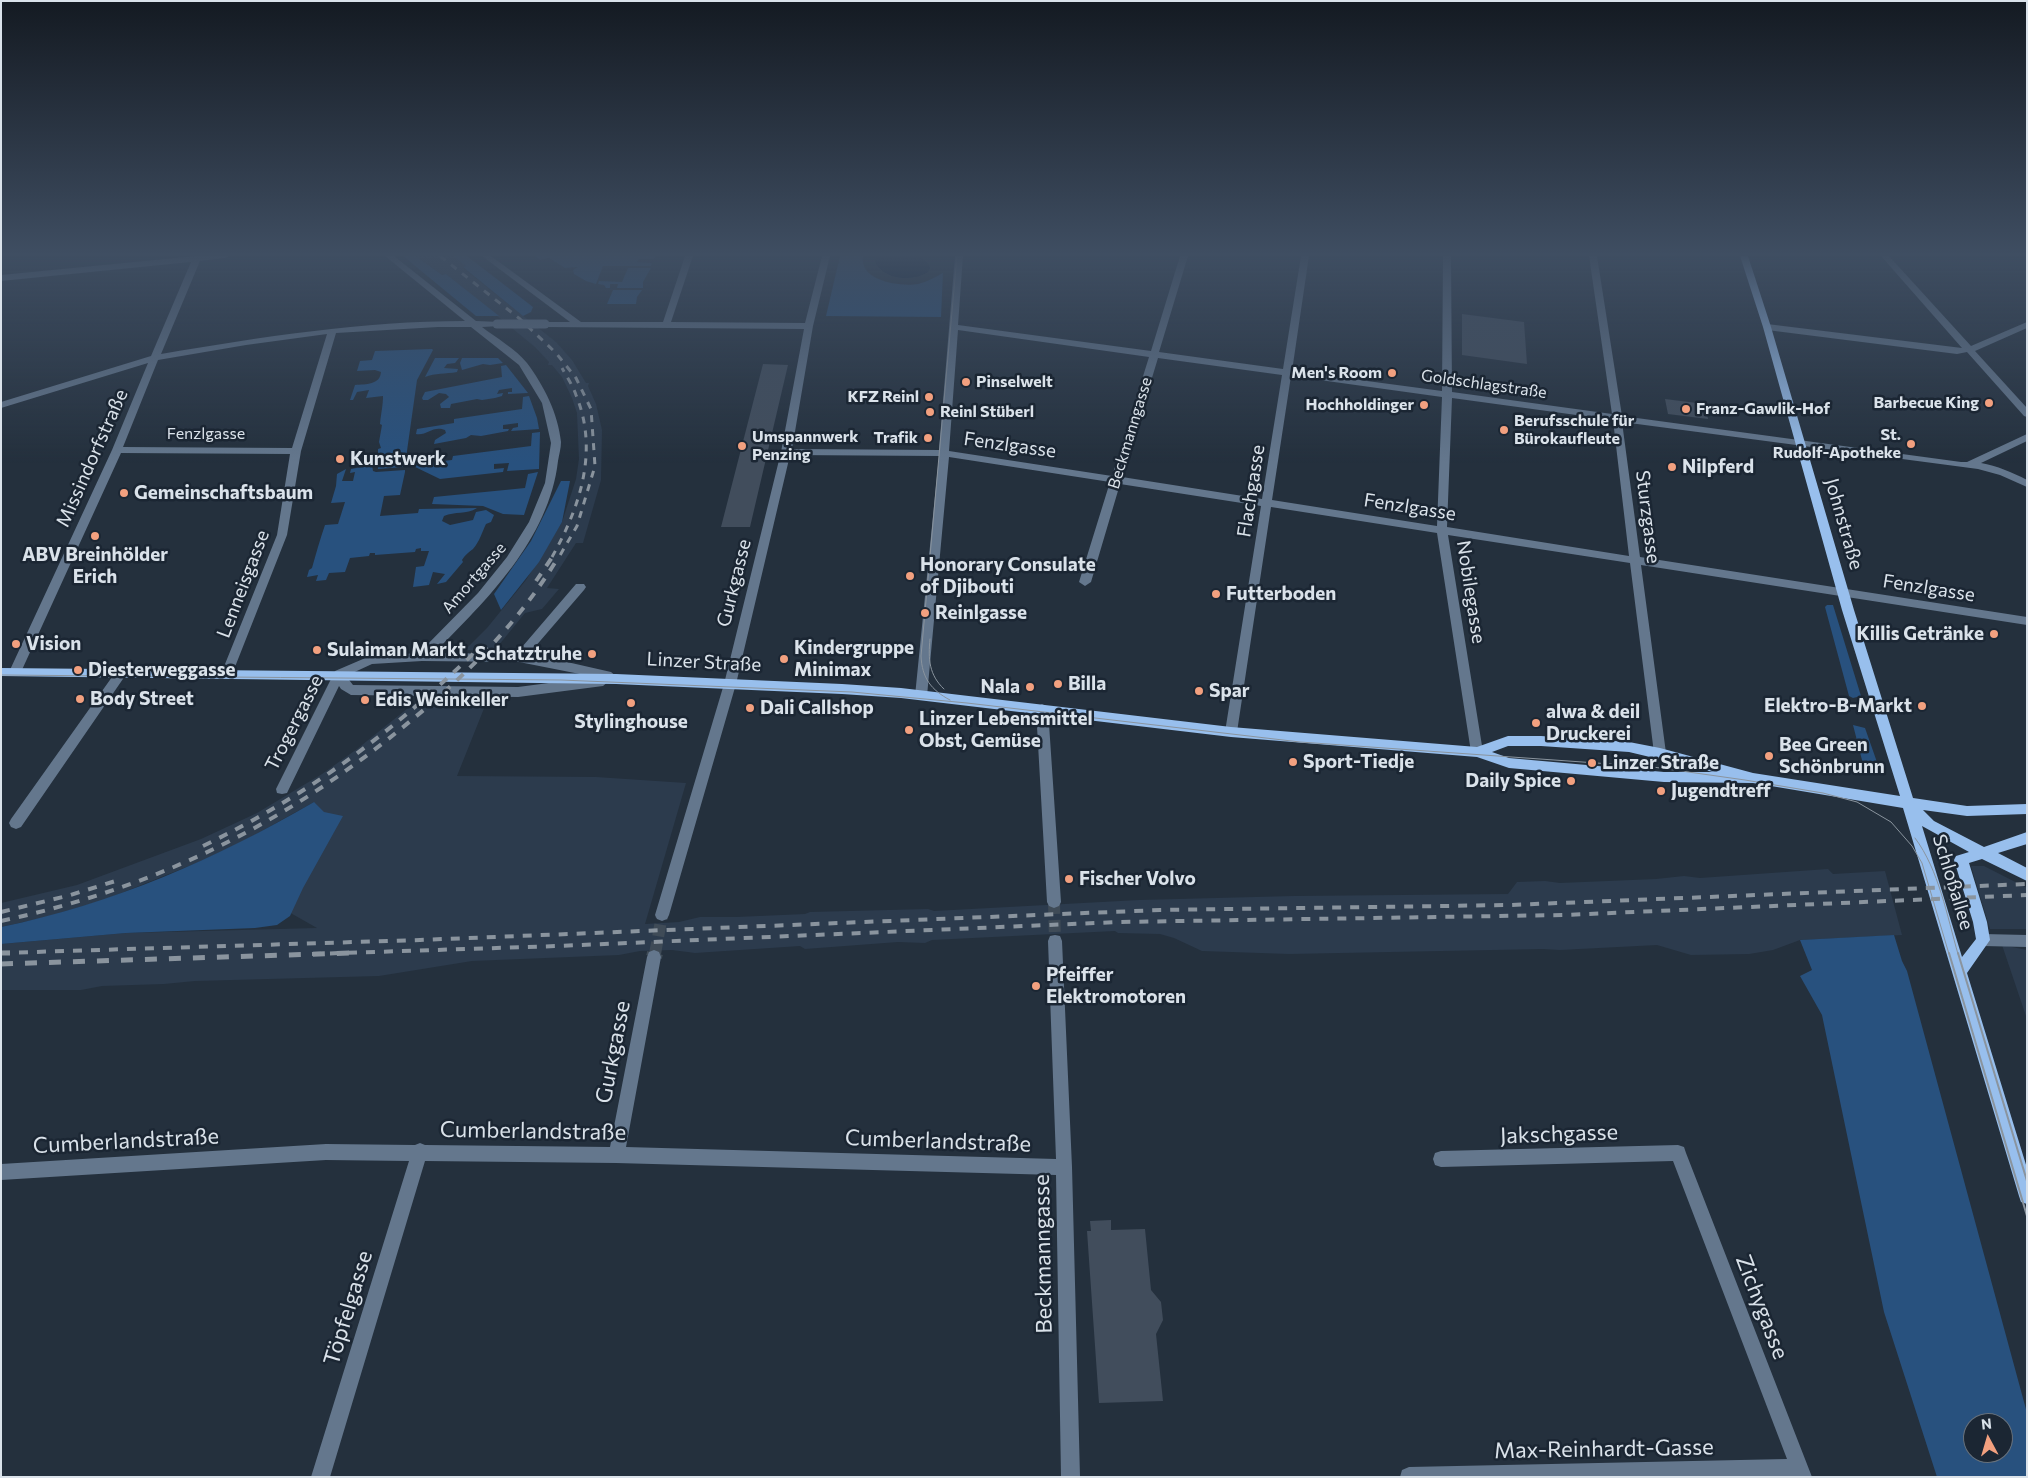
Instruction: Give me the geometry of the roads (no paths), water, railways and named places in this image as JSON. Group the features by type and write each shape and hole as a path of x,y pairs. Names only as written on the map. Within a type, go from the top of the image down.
{"main road":[{"name":"Johnstraße","path":"1767,326 1843,592 1908,803"},
{"name":"Linzer Straße","path":"1,672 339,674"},
{"name":"Linzer Straße","path":"616,679 842,688 1042,709 1231,732 1477,752 1509,763 1664,777 1753,778"},
{"name":"Linzer Straße","path":"1477,752 1508,741 1541,741 1629,747 1660,753 1753,778 1908,803 1967,811 2027,810"},
{"path":"1908,803 1930,825 2027,875"},
{"name":"Schloßallee","path":"1908,803 2027,1196"},
{"path":"1981,852 2027,838"},
{"name":"Schloßallee","path":"1959,972 1983,940 1980,922 1961,860 1981,852"}],"street":[{"name":"Missindorfstraße","path":"15,672 117,450 168,325"},
{"path":"1,405 154,358 246,342 332,331 453,325"},
{"name":"Amortgasse","path":"422,658 493,584 518,550 537,518 548,491 554,469 556,450 555,429 546,399 539,384 513,355 473,325"},
{"path":"666,325 809,326"},
{"name":"Beckmanngasse","path":"1085,582 1162,325"},
{"name":"Flachgasse","path":"1231,732 1295,325"},
{"name":"Nobilegasse","path":"1447,325 1447,394 1442,530 1477,752"},
{"name":"Sturzgasse","path":"1603,325 1617,417 1660,753"},
{"path":"1949,325 2027,414"},
{"path":"1767,326 1957,350 1971,349 2025,325"},
{"name":"Gurkgasse","path":"662,915 730,684 786,452 809,326"},
{"path":"921,696 944,453 953,327"},
{"name":"Goldschlagstraße","path":"953,327 1961,465 1971,464 2008,474 2027,484"},
{"name":"Lenneisgasse","path":"227,674 282,535 296,451 332,331"},
{"path":"1971,464 2027,437"},
{"name":"Fenzlgasse","path":"117,450 296,451"},
{"name":"Fenzlgasse","path":"786,452 944,453 2027,621"},
{"path":"519,658 580,587"},
{"name":"Linzer Straße","path":"519,658 567,666 616,679 568,687 518,692 435,692 351,690 345,686 339,674 370,660 519,658"},
{"path":"16,823 122,673"},
{"name":"Trogergasse","path":"282,789 339,674"},
{"path":"1042,709 1054,902"},
{"path":"1983,940 2027,941"},
{"name":"Beckmanngasse","path":"1055,941 1064,1167 1071,1477"},
{"name":"Gurkgasse","path":"616,1155 654,958"},
{"name":"Cumberlandstraße","path":"1,1172 326,1152 616,1155 1064,1167"},
{"name":"Töpfelgasse","path":"320,1477 420,1152"},
{"name":"Jakschgasse","path":"1441,1159 1678,1153"},
{"name":"Zichygasse","path":"1678,1153 1802,1472"},
{"name":"Max-Reinhardt-Gasse","path":"1409,1477 1802,1472"}],"tunnel":[{"path":"1054,902 1055,941"},
{"path":"655,954 662,915"},
{"path":"654,957 655,953"}],"tram line":[{"path":"950,700 938,692 929,682 923,671 921,656 951,325"},
{"path":"930,639 929,653 932,672 944,689"},
{"path":"1,675 561,680 852,692 967,703 1300,742 1653,767 1745,780 1823,793 1857,802 1891,822 1912,846 1922,863 1949,954"},
{"path":"1915,838 1936,879 1958,954"},
{"path":"1949,953 2027,1216"},
{"path":"1958,953 2027,1181"}],"railway":[{"path":"526,325 556,353 576,378 591,409 595,466 577,526 559,557"},
{"path":"552,557 578,499 586,458 583,416 572,385 562,368"},
{"path":"536,581 553,556"},
{"path":"1,921 59,907 115,890 168,869 220,846 270,819 319,789 367,755 414,718 475,663 529,601 559,556"},
{"path":"203,846 279,805 347,761 411,710 474,653"},
{"path":"1,912 67,896 122,879"},
{"path":"10,953 1,953 420,940 1160,910 1511,905 2027,884"},
{"path":"312,954 558,946 1118,922 1564,915 2027,895"},
{"path":"1,964 350,953"}],"place":[{"name":"Men's Room","path":"1392,373"},
{"name":"Pinselwelt","path":"966,382"},
{"name":"KFZ Reinl","path":"929,397"},
{"name":"Barbecue King","path":"1989,403"},
{"name":"Hochholdinger","path":"1424,405"},
{"name":"Franz-Gawlik-Hof","path":"1686,409"},
{"name":"Reinl Stüberl","path":"930,412"},
{"name":"Berufsschule für Bürokaufleute","path":"1504,430"},
{"name":"Trafik","path":"928,438"},
{"name":"St. Rudolf-Apotheke","path":"1911,444"},
{"name":"Umspannwerk Penzing","path":"742,446"},
{"name":"Kunstwerk","path":"340,459"},
{"name":"Nilpferd","path":"1672,467"},
{"name":"Gemeinschaftsbaum","path":"124,493"},
{"name":"ABV Breinhölder Erich","path":"95,536"},
{"name":"Honorary Consulate of Djibouti","path":"910,576"},
{"name":"Futterboden","path":"1216,594"},
{"name":"Reinlgasse","path":"925,613"},
{"name":"Killis Getränke","path":"1994,634"},
{"name":"Vision","path":"16,644"},
{"name":"Sulaiman Markt","path":"317,650"},
{"name":"Schatztruhe","path":"592,654"},
{"name":"Kindergruppe Minimax","path":"784,659"},
{"name":"Diesterweggasse","path":"78,670"},
{"name":"Billa","path":"1058,684"},
{"name":"Nala","path":"1030,687"},
{"name":"Spar","path":"1199,691"},
{"name":"Body Street","path":"80,699"},
{"name":"Edis Weinkeller","path":"365,700"},
{"name":"Stylinghouse","path":"631,703"},
{"name":"Elektro-B-Markt","path":"1922,706"},
{"name":"Dali Callshop","path":"750,708"},
{"name":"alwa & deil Druckerei","path":"1536,723"},
{"name":"Linzer Lebensmittel Obst, Gemüse","path":"909,730"},
{"name":"Bee Green Schönbrunn","path":"1769,756"},
{"name":"Sport-Tiedje","path":"1293,762"},
{"name":"Linzer Straße","path":"1592,763"},
{"name":"Daily Spice","path":"1571,781"},
{"name":"Jugendtreff","path":"1661,791"},
{"name":"Fischer Volvo","path":"1069,879"},
{"name":"Pfeiffer Elektromotoren","path":"1036,986"}]}
